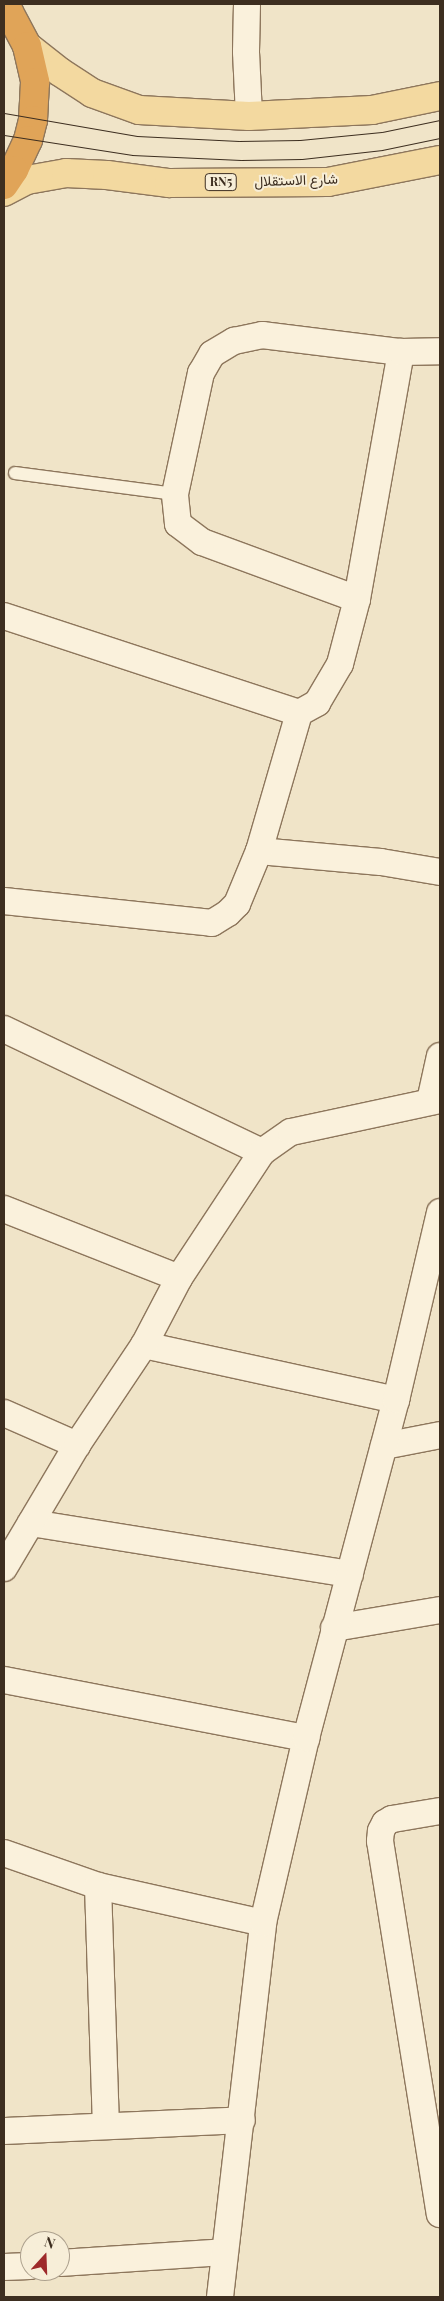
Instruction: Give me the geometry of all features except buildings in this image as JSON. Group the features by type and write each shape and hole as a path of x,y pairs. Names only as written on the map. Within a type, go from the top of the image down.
{"highway":[{"path":"4,184 18,163 28,140 33,120 35,82 27,46 7,7"}],"main road":[{"path":"27,46 60,72 92,93 139,110 249,116 372,110 440,96"},
{"name":"شارع الاستقلال","path":"4,192 27,180 66,173 107,175 169,182 328,182 440,160"}],"street":[{"path":"247,4 246,52 249,116"},
{"path":"358,599 202,542 178,524 175,494 202,373 212,354 234,341 262,335 401,352 440,351"},
{"path":"4,901 212,923 228,913 237,904 259,850 299,713 317,703 340,664 358,599 401,352"},
{"path":"4,616 299,713"},
{"path":"259,850 381,862 440,872"},
{"path":"4,1029 262,1152"},
{"path":"4,1568 77,1445 144,1345 179,1278 262,1152 291,1132 435,1101 440,1056"},
{"path":"4,1210 179,1278"},
{"path":"220,2297 224,2252 242,2120 246,2061 263,1924 306,1738 334,1628 435,1254 440,1212"},
{"path":"144,1345 396,1400"},
{"path":"4,1413 77,1445"},
{"path":"384,1446 440,1435"},
{"path":"31,1523 350,1574"},
{"path":"334,1628 440,1610"},
{"path":"4,1680 306,1738"},
{"path":"440,1811 392,1819 385,1823 381,1831 380,1841 440,2214"},
{"path":"4,1853 98,1886 263,1924"},
{"path":"98,1886 106,2125"},
{"path":"4,2131 242,2120"},
{"path":"70,2262 224,2252"},
{"path":"4,2267 20,2266"}],"lane":[{"path":"15,473 175,494"}],"tram line":[{"path":"4,113 137,136 239,141 300,140 382,132 440,120"},
{"path":"4,135 132,155 241,160 302,159 382,150 440,138"}]}
